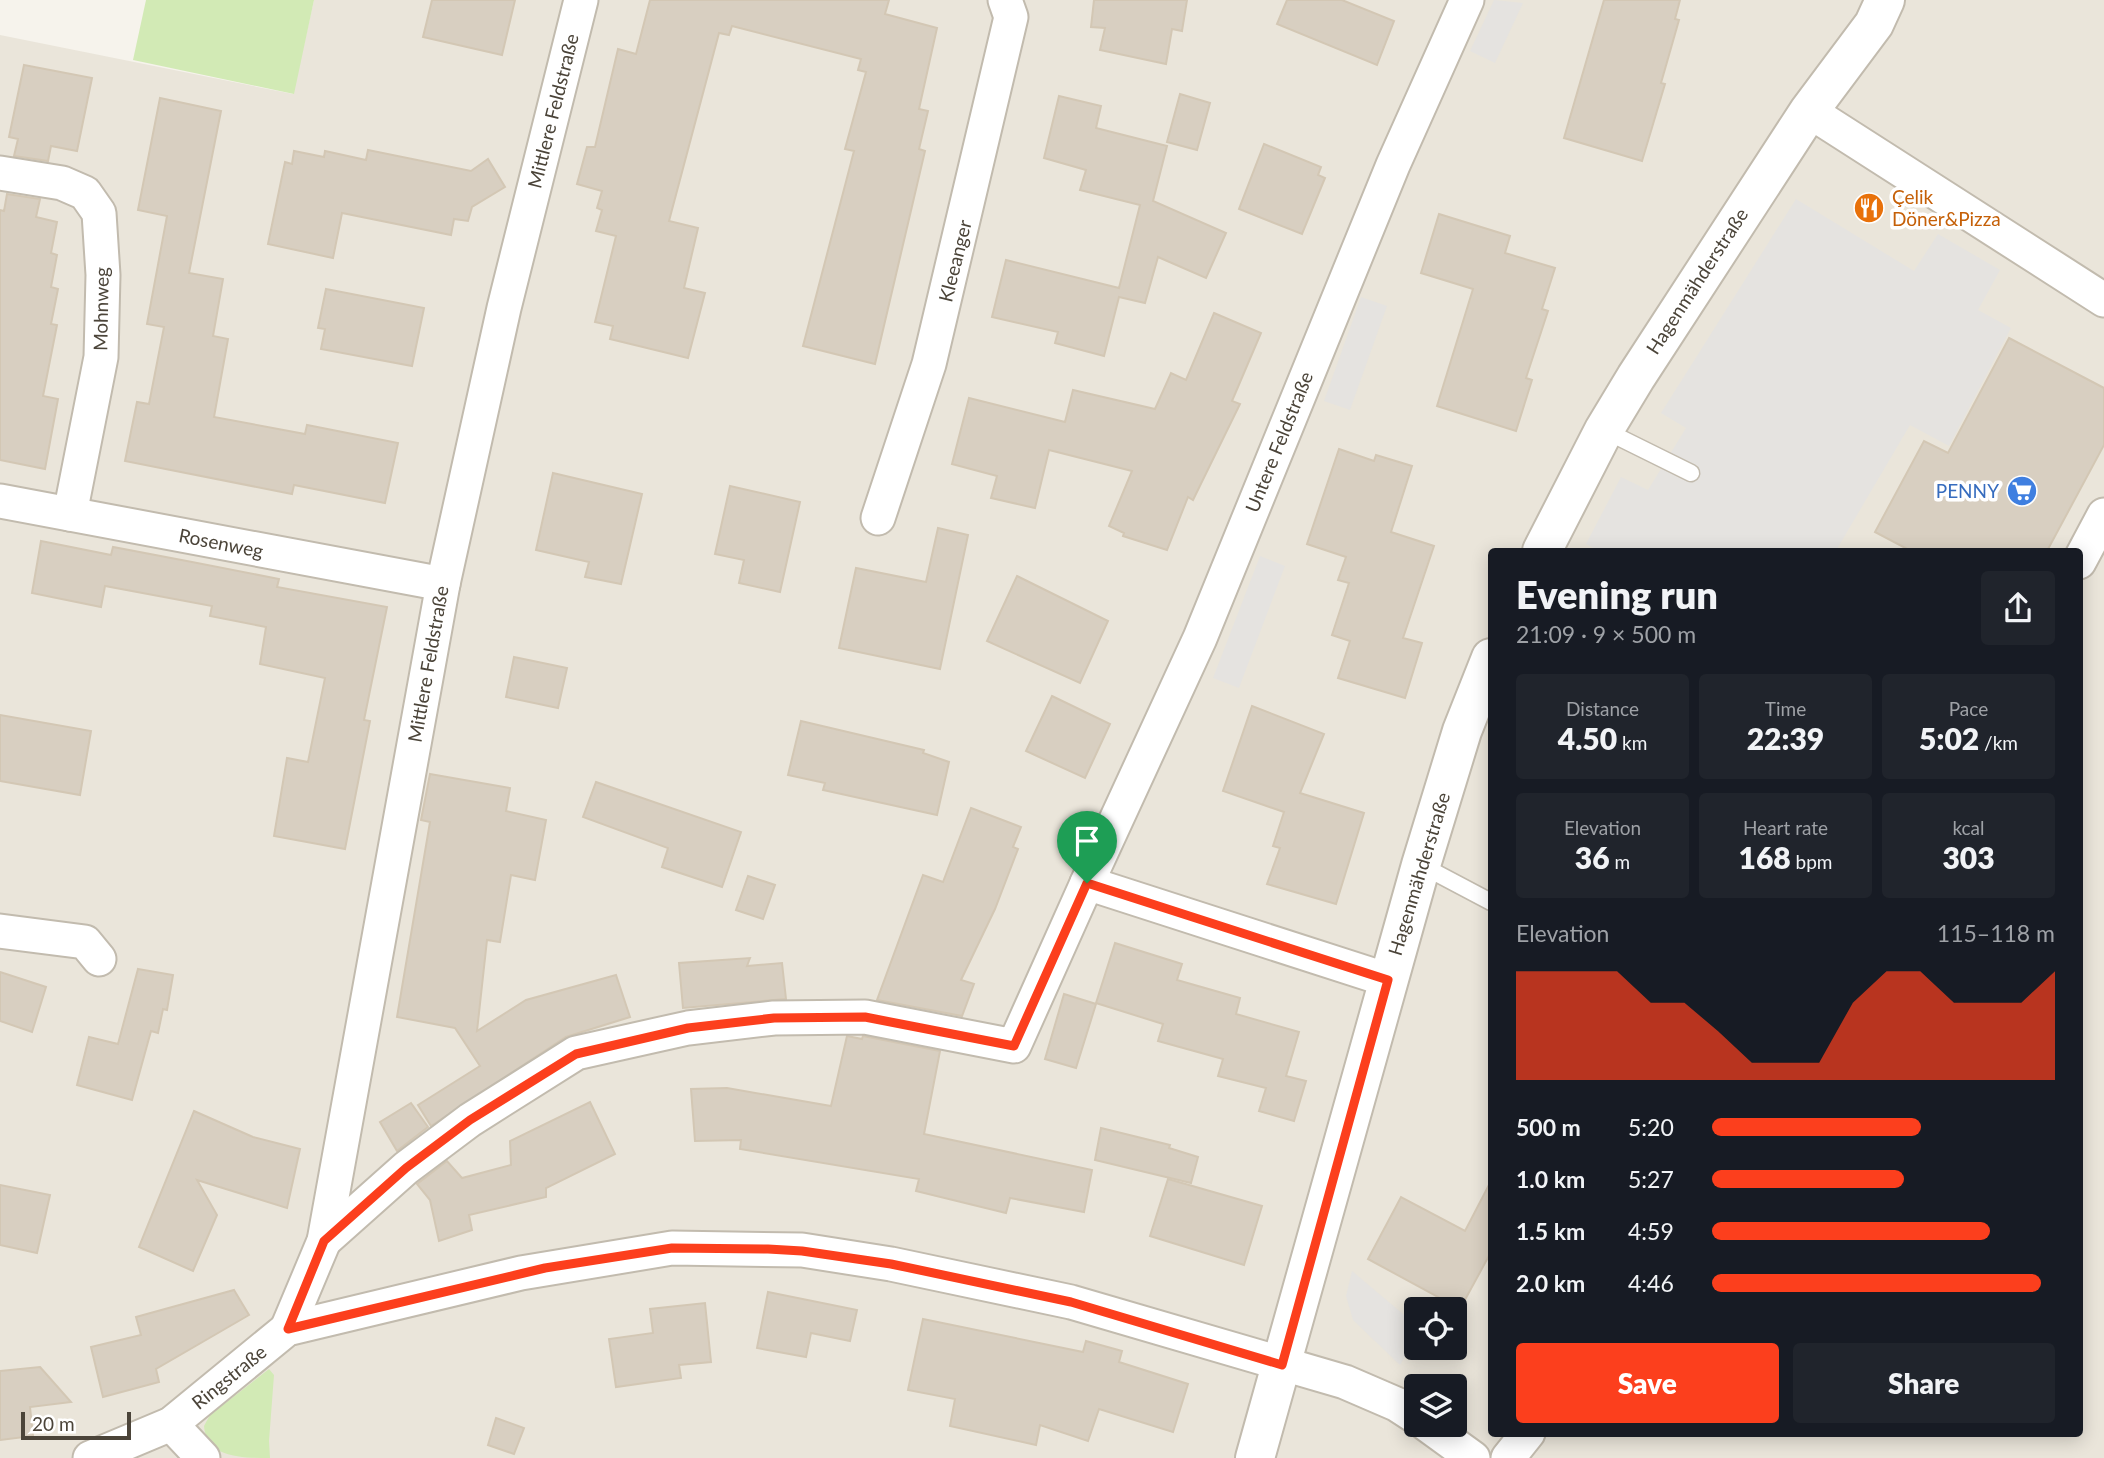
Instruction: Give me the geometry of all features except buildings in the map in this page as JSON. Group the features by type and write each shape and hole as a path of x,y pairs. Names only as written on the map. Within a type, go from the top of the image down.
{"street":[{"name":"Mittlere Feldstraße","path":"288,1329 324,1241 443,584 505,308 581,0"},
{"name":"Kleeanger","path":"878,518 929,363 956,257 1011,17 1005,0"},
{"name":"Untere Feldstraße","path":"324,1241 406,1168 460,1128 576,1054 688,1028 774,1018 865,1017 1014,1046 1200,638 1393,165 1467,0"},
{"name":"Hagenmähderstraße","path":"1544,548 1604,430 1721,243 1879,12 1908,0"},
{"path":"1809,111 2104,300"},
{"name":"Mohnweg","path":"0,173 62,183 85,193 99,213 103,275 101,358 70,514"},
{"name":"Rosenweg","path":"0,501 443,584"},
{"path":"2083,554 2104,515"},
{"name":"Hagenmähderstraße","path":"1255,1458 1421,864 1462,731 1488,666"},
{"path":"1087,883 1388,980"},
{"path":"0,931 85,942 99,959"},
{"path":"288,1329 545,1268 672,1248 802,1251 891,1264 1071,1302 1345,1382 1404,1410"},
{"name":"Ringstraße","path":"90,1458 171,1424 288,1329"},
{"path":"171,1424 203,1458"},
{"path":"1444,1437 1473,1458"},
{"path":"1508,1458 1525,1437"}],"lane":[{"path":"1604,430 1691,473"},
{"path":"1421,864 1488,900"}],"shaded area":[{"path":"314,0 2104,0 2104,1458 0,1458 0,35 293,94"},
{"path":"1494,0 1523,3 1495,63 1470,51"},
{"path":"1796,199 1914,271 1938,234 2000,270 1978,310 2011,328 1949,446 1910,425 1838,548 1593,548 1586,544 1621,477 1648,490 1686,428 1661,413"},
{"path":"1361,297 1387,306 1350,410 1324,401"},
{"path":"1260,556 1285,566 1239,688 1213,678"},
{"path":"1352,1271 1404,1315 1404,1358 1400,1365 1353,1320 1346,1296"}],"green space":[{"path":"146,0 314,0 294,94 133,60"},
{"path":"269,1369 274,1375 270,1458 248,1458 218,1450 206,1437 204,1426 210,1415"}],"place":[{"name":"Çelik Döner&Pizza","path":"1869,208"},
{"name":"PENNY","path":"2022,491"}],"route":[{"path":"1087,883 1388,980 1282,1365 1071,1302 891,1264 802,1251 768,1249 672,1248 545,1268 288,1329 324,1241 406,1168 470,1120 543,1072 576,1054 688,1028 774,1018 865,1017 1014,1046 1087,883"}]}
